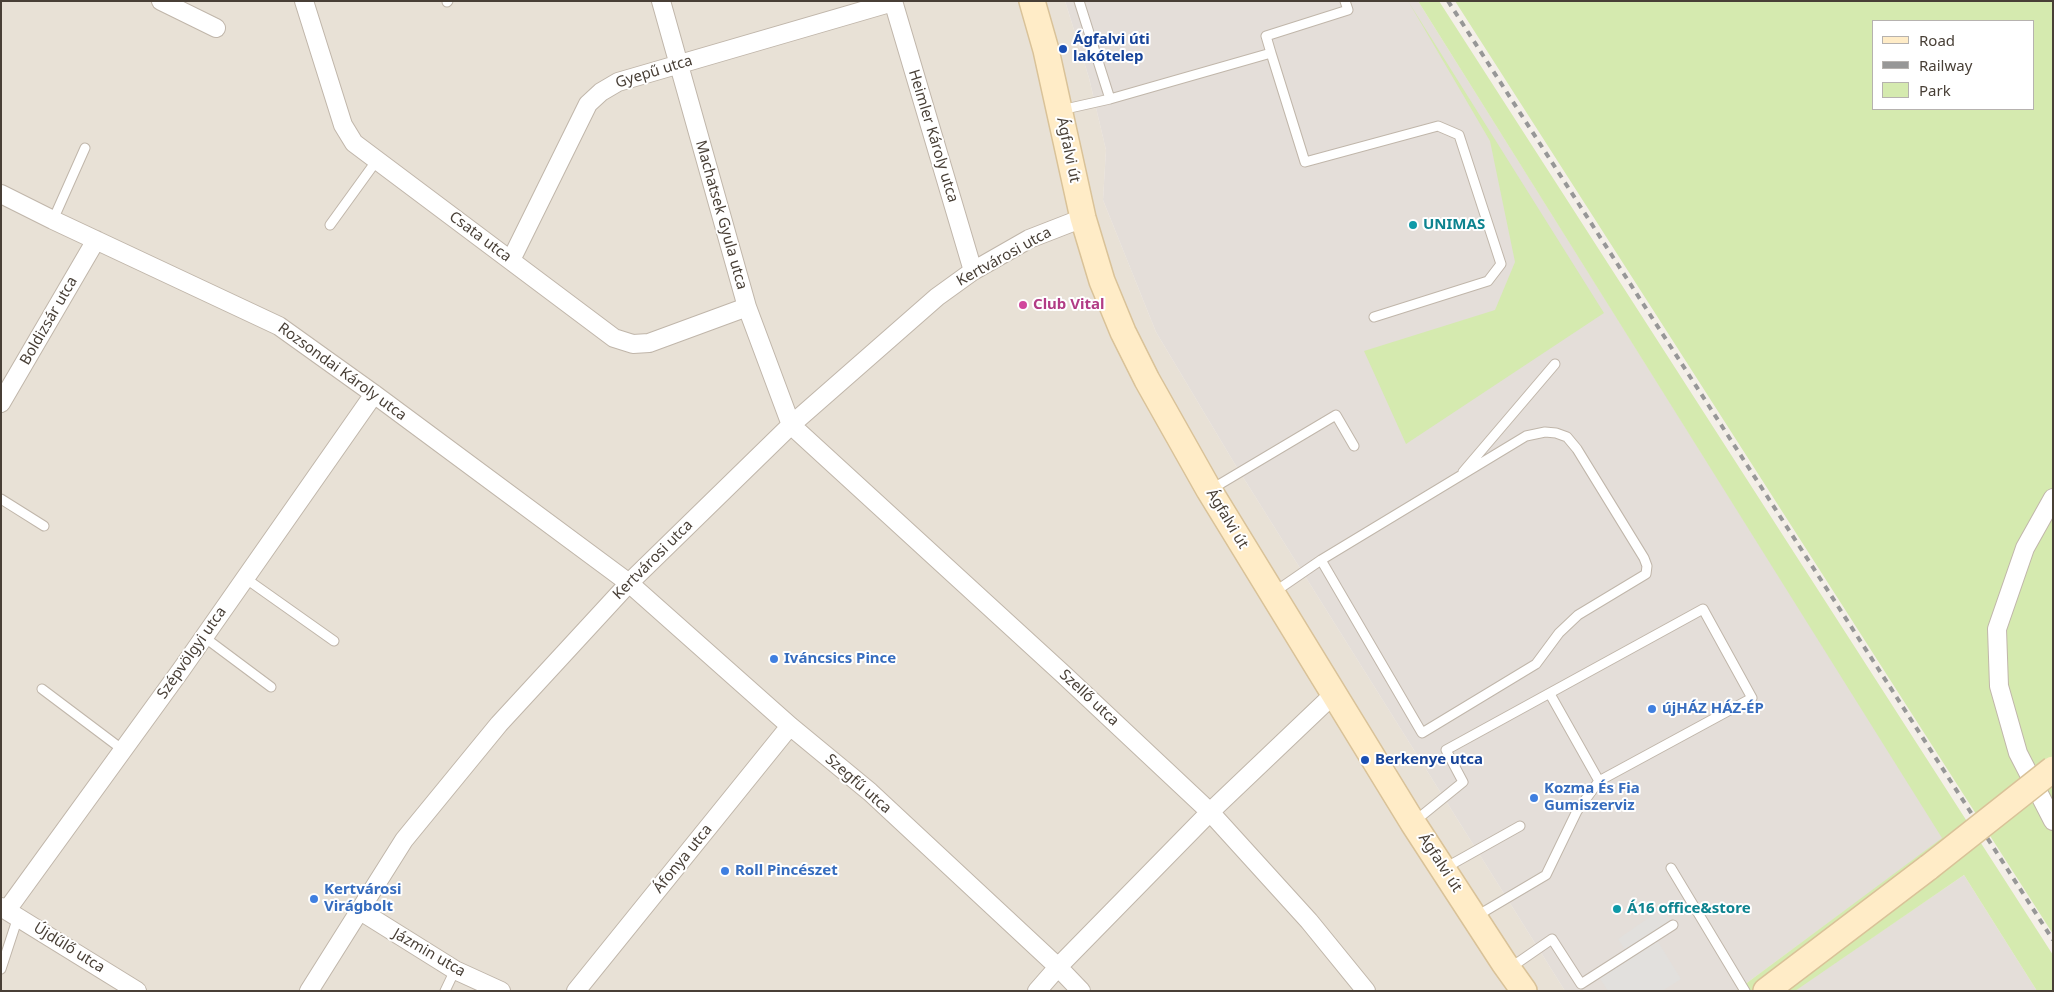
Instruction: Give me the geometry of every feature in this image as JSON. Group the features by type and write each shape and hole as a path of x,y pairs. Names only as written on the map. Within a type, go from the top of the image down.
{"street":[{"path":"160,1 216,28"},
{"name":"Csata utca","path":"304,1 343,125 354,143 614,338 633,344 649,343 747,307"},
{"name":"Machatsek Gyula utca","path":"661,1 747,307 791,425"},
{"name":"Ágfalvi út","path":"1032,1 1046,50 1083,218 1102,281 1123,332 1147,380 1210,490 1334,694 1413,823 1524,991"},
{"name":"Gyepű utca","path":"511,260 588,104 601,92 618,82 893,2"},
{"name":"Heimler Károly utca","path":"893,2 973,271"},
{"name":"Rozsondai Károly utca","path":"1,194 52,220 279,326 629,583"},
{"name":"Kertvárosi utca","path":"309,991 404,840 492,732 629,583 791,425 937,297 973,271 1029,239 1083,218"},
{"name":"Boldizsár utca","path":"1,403 96,240"},
{"name":"Szépvölgyi utca","path":"9,911 374,394"},
{"name":"Szellő utca","path":"791,425 1063,674 1210,812 1309,921 1366,991"},
{"path":"2053,498 2025,548 1997,629 1999,686 2018,753 2053,821"},
{"name":"Szegfű utca","path":"629,583 790,726 870,792 1058,967 1081,991"},
{"path":"1037,991 1058,967 1210,812 1334,694"},
{"name":"Áfonya utca","path":"576,991 790,726"},
{"path":"1766,991 1929,868 2053,769"},
{"name":"Jázmin utca","path":"359,910 455,970 501,991"},
{"name":"Újdűlő utca","path":"9,911 137,991"}],"lane":[{"path":"1079,1 1110,99"},
{"path":"1345,1 1348,10 1266,36 1305,162 1438,126 1459,135 1502,264 1488,281 1374,317"},
{"path":"1059,110 1110,99 1271,52"},
{"path":"52,220 85,148"},
{"path":"330,225 377,160"},
{"path":"1458,478 1554,364"},
{"path":"1210,490 1336,415 1354,446"},
{"path":"1273,593 1321,560 1526,436 1545,432 1567,437 1577,449 1644,558 1647,566 1646,574 1578,615 1560,633 1536,664 1422,733 1321,560"},
{"path":"1,499 44,526"},
{"path":"245,578 334,641"},
{"path":"1413,823 1463,782 1446,750 1703,609 1752,698 1599,782 1577,811 1546,875 1475,917"},
{"path":"204,636 271,687"},
{"path":"42,689 123,750"},
{"path":"1550,694 1599,782"},
{"path":"1443,869 1520,826"},
{"path":"1671,868 1745,991"},
{"path":"1,969 9,911"},
{"path":"1508,969 1552,939 1581,984 1673,925"},
{"path":"446,991 455,970"}],"shaded area":[{"path":"1,1 1065,1 1089,78 1106,150 1103,200 1156,332 1236,466 1565,991 1,991"},
{"path":"1065,1 1418,1 1943,838 1736,991 1565,991 1236,466 1156,332 1103,200 1106,150 1089,78"},
{"path":"1964,875 2037,991 1795,991 1798,988"},
{"path":"1663,908 1673,925 1655,937 1681,979 1662,991 1608,991 1597,974 1628,954 1618,939"}],"green space":[{"path":"1408,1 1604,313 1406,444 1364,351 1495,310 1515,262 1490,141"},
{"path":"1418,1 1439,1 2053,955 2053,991 2037,991 1964,875 1795,991 1736,991 1942,838"},
{"path":"1455,1 2053,1 2053,934"}],"railway":[{"path":"1448,1 2053,940"}],"place":[{"name":"Ágfalvi úti lakótelep","path":"1063,49"},
{"name":"UNIMAS","path":"1413,225"},
{"name":"Club Vital","path":"1023,305"},
{"name":"Iváncsics Pince","path":"774,659"},
{"name":"újHÁZ HÁZ-ÉP","path":"1652,709"},
{"name":"Berkenye utca","path":"1365,760"},
{"name":"Kozma És Fia Gumiszerviz","path":"1534,798"},
{"name":"Roll Pincészet","path":"725,871"},
{"name":"Kertvárosi Virágbolt","path":"314,899"},
{"name":"Á16 office&store","path":"1617,909"}]}
